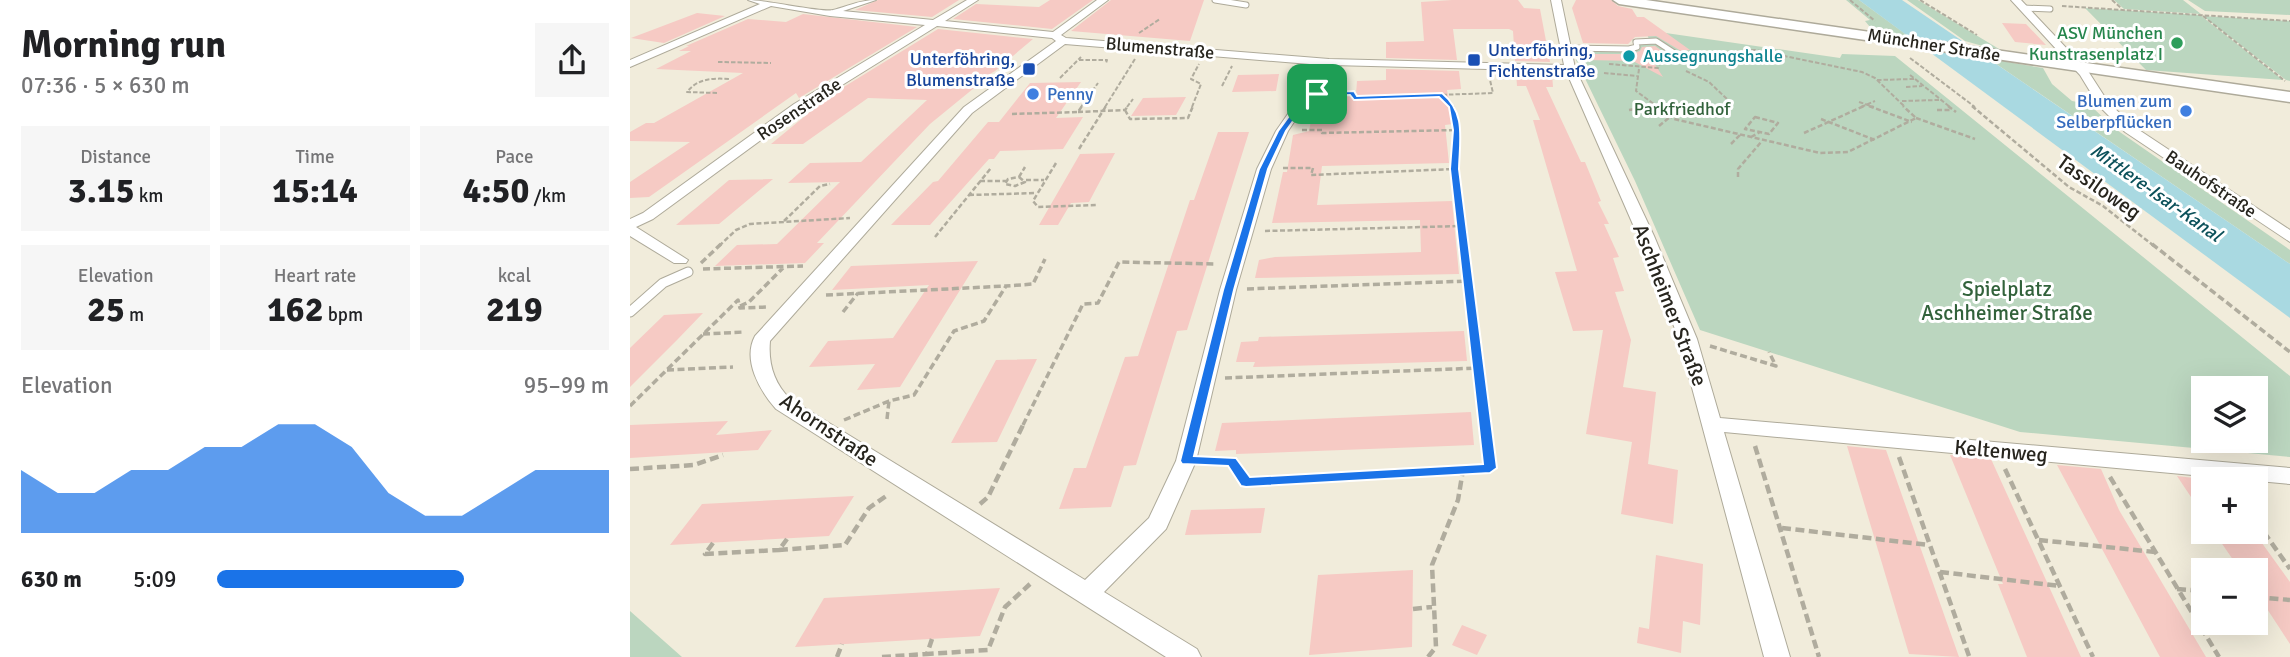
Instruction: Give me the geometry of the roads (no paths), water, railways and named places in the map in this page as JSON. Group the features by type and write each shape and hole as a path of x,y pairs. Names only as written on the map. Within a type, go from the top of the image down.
{"main road":[{"name":"Münchner Straße","path":"1619,0 1684,5 1901,46 2006,56 2290,97"}],"street":[{"name":"Blumenstraße","path":"753,0 830,13 1143,47 1329,62 1570,68"},
{"path":"830,13 871,0"},
{"name":"Rosenstraße","path":"631,230 798,107 973,0"},
{"name":"Ahornstraße","path":"1103,0 968,110 761,340 758,361 764,377 779,400 1188,657"},
{"name":"Aschheimer Straße","path":"1556,0 1570,68 1646,236 1688,339 1777,657"},
{"path":"630,64 770,3"},
{"name":"Bauhofstraße","path":"2020,4 2078,67 2102,104 2129,129 2290,237"},
{"path":"1087,593 1158,523 1186,461 1228,290 1264,169 1282,131 1329,62"},
{"path":"631,230 684,266"},
{"name":"Keltenweg","path":"1712,424 2290,476"}],"lane":[{"path":"1215,0 1246,5"},
{"path":"2020,4 2050,9"},
{"path":"1566,48 1629,49 1637,47 1636,42 1657,41 1682,58"},
{"path":"630,312 684,266"}],"water":[{"name":"Mittlere-Isar-Kanal","path":"1859,0 1902,0 2290,264 2290,318"}],"place":[{"name":"ASV München Kunstrasenplatz I","path":"2177,43"},
{"name":"Aussegnungshalle","path":"1629,56"},
{"name":"Unterföhring, Fichtenstraße","path":"1474,60"},
{"name":"Unterföhring, Blumenstraße","path":"1029,69"},
{"name":"Penny","path":"1033,94"},
{"name":"Blumen zum Selberpflücken","path":"2186,111"}],"park label":[{"name":"Parkfriedhof","path":"1682,109"},
{"name":"Spielplatz Aschheimer Straße","path":"2007,301"}]}
